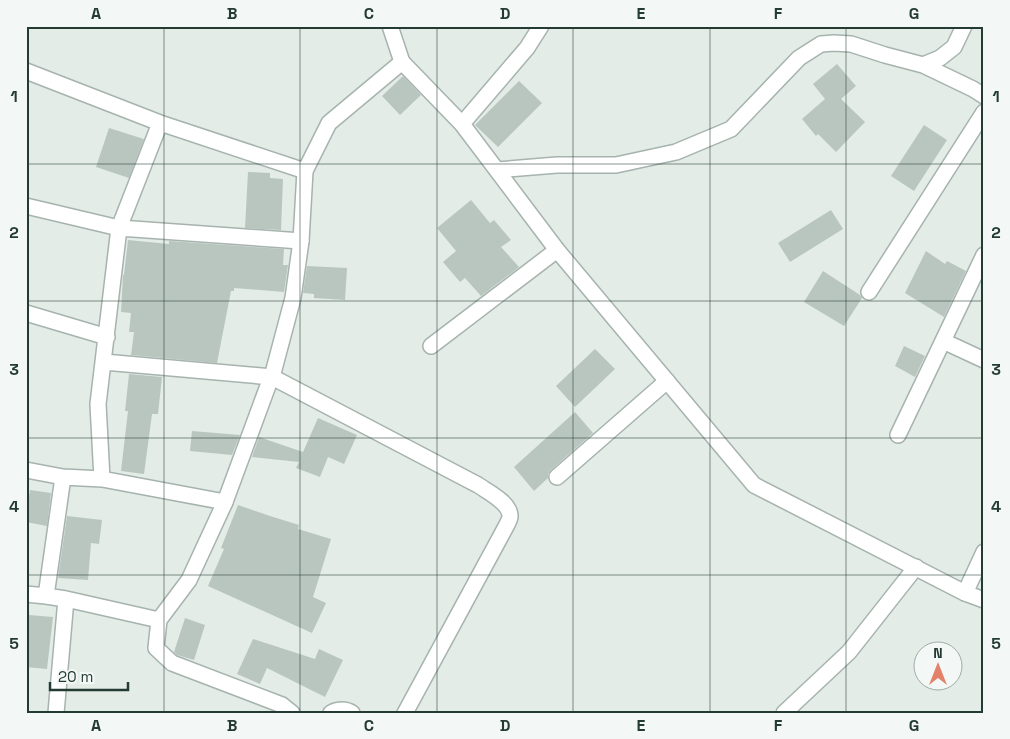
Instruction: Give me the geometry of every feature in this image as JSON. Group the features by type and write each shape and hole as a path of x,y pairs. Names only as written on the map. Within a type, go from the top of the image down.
{"street":[{"path":"390,26 402,62 462,124 557,250 754,485 964,592 984,600"},
{"path":"462,124 527,48 541,26"},
{"path":"923,65 940,58 954,46 964,26"},
{"path":"497,170 557,165 616,165 676,152 731,129 799,58 821,44 851,44 923,65 984,96"},
{"path":"292,713 282,705 172,663 156,648 159,620 189,580 225,502 272,378 293,298 301,241 305,171 329,123 402,62"},
{"path":"26,71 160,123 305,171"},
{"path":"868,292 984,112"},
{"path":"102,479 98,404 119,228 160,123"},
{"path":"26,206 119,228 301,241"},
{"path":"431,346 557,250"},
{"path":"898,435 984,255"},
{"path":"26,312 107,337"},
{"path":"943,341 984,360"},
{"path":"104,362 272,378 478,485 508,508 510,517 503,532 405,713"},
{"path":"557,477 667,381"},
{"path":"26,470 63,478 102,479 225,502"},
{"path":"46,596 63,478"},
{"path":"964,592 984,552"},
{"path":"784,713 849,652 916,567"},
{"path":"26,594 66,599 159,620"},
{"path":"56,713 66,599"},
{"path":"331,713 342,709 352,713"}],"building":[{"path":"837,64 856,86 841,99 865,122 836,152 818,134 816,136 802,119 825,99 813,84"},
{"path":"403,76 421,95 400,115 382,96"},
{"path":"519,81 542,103 498,147 475,125"},
{"path":"924,125 947,140 914,191 891,176"},
{"path":"109,128 144,139 129,178 96,167"},
{"path":"248,172 270,173 270,178 283,179 281,230 245,228"},
{"path":"471,200 490,223 494,220 511,240 501,247 519,267 481,296 465,278 460,282 443,262 456,251 437,228"},
{"path":"831,210 843,229 790,262 778,243"},
{"path":"128,240 169,244 169,241 284,249 283,265 288,265 284,292 234,288 234,291 231,291 217,363 131,355 134,332 129,332 131,313 121,312 123,275"},
{"path":"926,251 945,264 947,261 966,271 944,317 905,293"},
{"path":"307,266 347,268 345,300 314,298 314,294 303,293"},
{"path":"823,271 862,298 844,326 804,302"},
{"path":"904,346 925,356 915,377 895,366"},
{"path":"595,349 615,369 575,407 556,386"},
{"path":"129,374 162,377 158,414 152,414 144,474 121,471 128,411 125,411"},
{"path":"575,412 593,433 551,470 548,478 534,491 514,467"},
{"path":"318,418 357,435 344,464 328,457 320,477 296,468 299,462 252,457 259,437 303,452"},
{"path":"192,431 240,435 232,455 190,451"},
{"path":"30,490 51,493 47,526 26,522"},
{"path":"238,505 299,525 298,529 331,539 313,597 326,603 312,633 208,586 224,549 221,548"},
{"path":"67,516 102,520 99,544 91,543 88,580 58,578"},
{"path":"29,615 53,617 47,669 26,667"},
{"path":"185,618 205,625 194,660 177,655 174,652"},
{"path":"253,639 315,659 319,649 343,660 325,697 267,668 260,684 237,674"}]}
